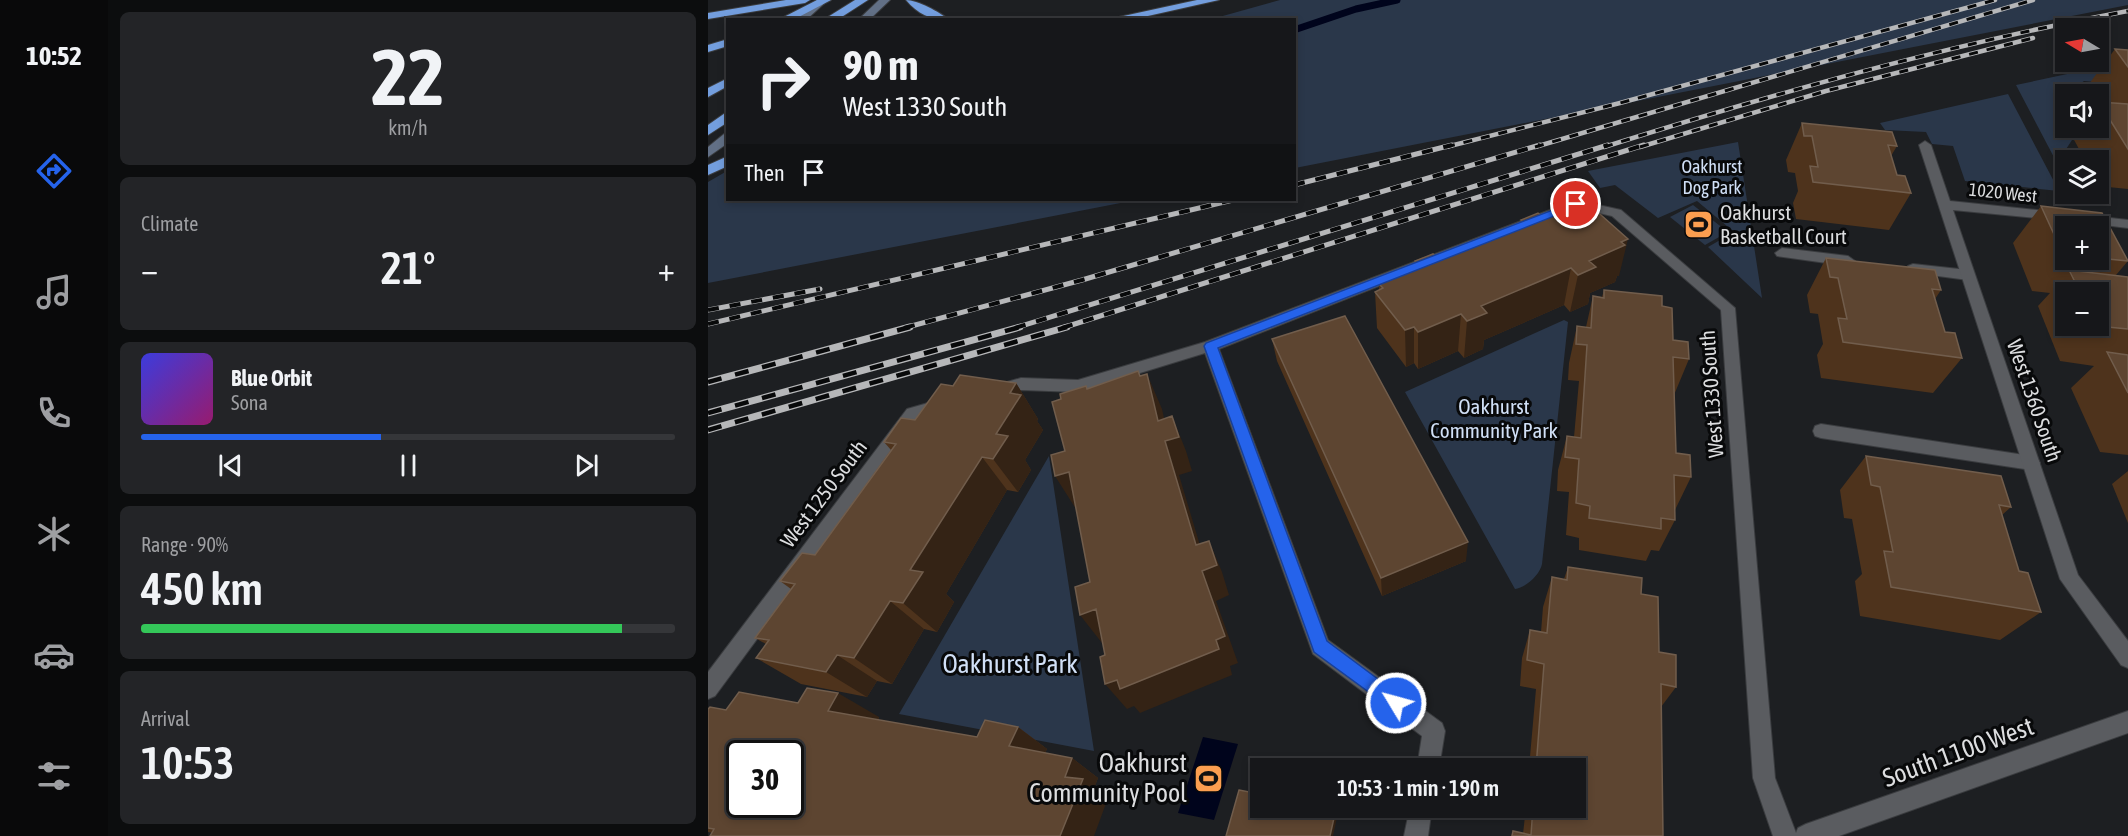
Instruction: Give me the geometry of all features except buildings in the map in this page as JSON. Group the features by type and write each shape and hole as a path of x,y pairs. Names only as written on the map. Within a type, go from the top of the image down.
{"highway":[{"path":"708,16 805,0"},
{"path":"840,14 863,0"},
{"path":"787,18 823,1"},
{"path":"1121,18 1211,1"},
{"path":"1162,18 1211,1"},
{"path":"913,2 927,13 939,18"},
{"path":"708,50 726,43"},
{"path":"708,93 726,81"},
{"path":"708,131 726,117"},
{"path":"708,171 726,161"}],"main road":[{"path":"865,18 885,0"},
{"path":"802,18 823,1"},
{"path":"708,153 726,139"}],"street":[{"name":"West 1360 South","path":"1925,145 2070,579 2128,658"},
{"name":"West 1330 South","path":"978,396 1022,384 1078,386 1210,346 1576,204 1616,213 1728,308 1764,778 1785,836"},
{"name":"1020 West","path":"1945,205 2128,224"},
{"path":"1782,253 1864,263"},
{"path":"1899,267 1968,275"},
{"path":"1210,346 1320,647 1434,731 1430,758"},
{"name":"West 1250 South","path":"708,689 912,414 956,402"},
{"path":"1821,431 2031,464"},
{"name":"South 1100 West","path":"1806,836 2128,722"},
{"path":"1416,836 1419,818"}],"green space":[{"path":"1280,0 2128,0 2128,5 1296,168 1296,18 1216,18"},
{"path":"2128,61 2128,85 2084,81 2080,84 2055,84 2055,138 2096,138 2098,142 2072,140 2065,150 2055,150 2055,159 2016,85 2077,72 2109,72 2109,65"},
{"path":"2008,94 2055,183 2055,191 1965,181 1953,146 1932,144 1926,132 1885,130 1880,123"},
{"name":"Oakhurst Dog Park","path":"1738,142 1762,298 1708,247 1734,232 1697,201 1658,218 1615,185 1600,188 1588,171"},
{"path":"726,172 726,201 1131,201 708,283 708,182"},
{"name":"Oakhurst Basketball Court","path":"1693,205 1728,232 1705,245 1670,217"},
{"name":"Oakhurst Community Park","path":"1564,320 1568,322 1542,564 1532,580 1515,589 1405,392"},
{"name":"Oakhurst Park","path":"1049,456 1094,751 899,714"}],"shaded area":[{"name":"Oakhurst Community Pool","path":"1203,737 1238,744 1214,820 1178,813"}],"waterway":[{"path":"1296,29 1356,9 1397,0"}],"railway":[{"path":"1446,147 1620,103 1995,0"},
{"path":"1535,147 2033,0"},
{"path":"1604,147 1733,108 1929,54 2128,11"},
{"path":"1640,147 1826,91 2033,38"},
{"path":"1296,184 1452,145"},
{"path":"904,328 1082,280 1540,145"},
{"path":"1015,328 1608,145"},
{"path":"1062,328 1644,145"},
{"path":"708,324 1229,201"},
{"path":"708,310 820,289"},
{"path":"708,382 910,327"},
{"path":"708,413 1020,327"},
{"path":"708,430 1067,327"}],"place":[{"name":"Oakhurst Basketball Court","path":"1699,225"},
{"name":"Oakhurst Community Pool","path":"1208,778"}],"route":[{"path":"1396,703 1320,647 1210,346 1576,204"}]}
